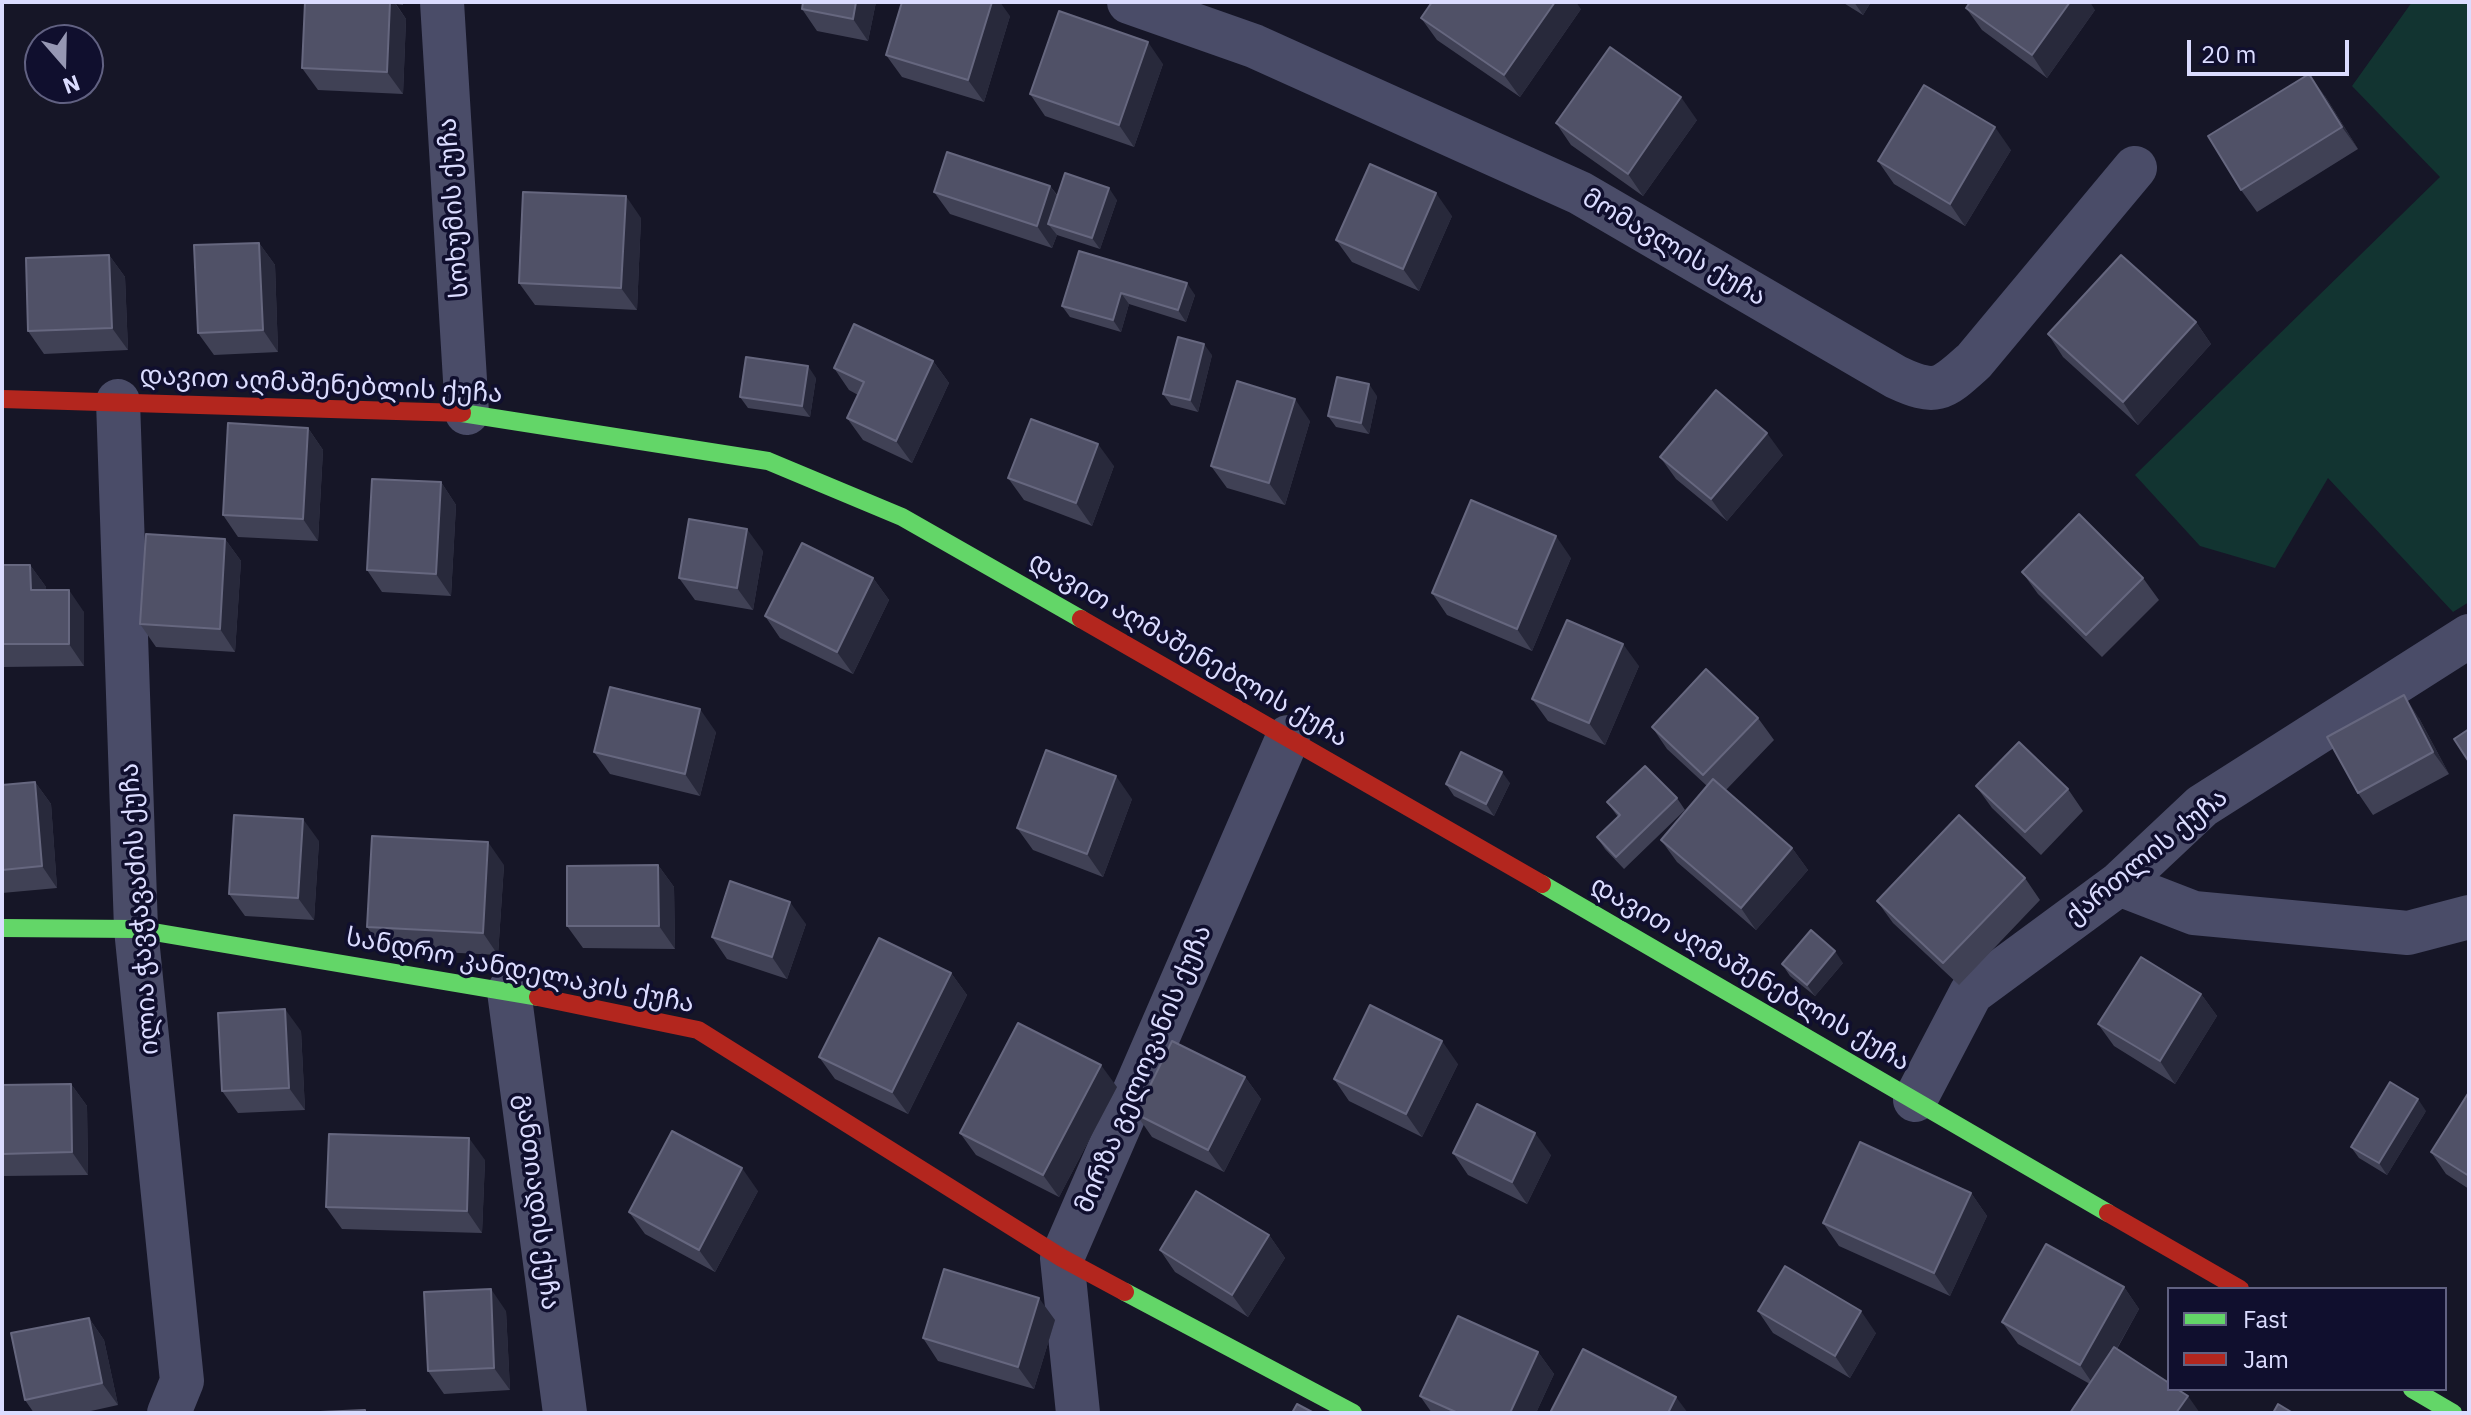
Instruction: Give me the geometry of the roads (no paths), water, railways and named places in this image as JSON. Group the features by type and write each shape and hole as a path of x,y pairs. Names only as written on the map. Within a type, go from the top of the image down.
{"street":[{"name":"სოხუმის ქუჩა","path":"442,2 467,413"},
{"name":"მომავლის ქუჩა","path":"1129,2 1254,46 1580,193 1922,390 1947,385 1974,361 2135,168"},
{"name":"დავით აღმაშენებლის ქუჩა","path":"2,399 467,413 768,461 902,517 2237,1287"},
{"name":"ილია ჭავჭავაძის ქუჩა","path":"118,401 136,929 182,1381 169,1413"},
{"name":"ქართლის ქუჩა","path":"1915,1100 1971,993 2119,884 2202,806 2469,636"},
{"name":"მირზა გელოვანის ქუჩა","path":"1078,1413 1062,1258 1288,737"},
{"path":"2119,884 2194,913 2408,933 2469,917"},
{"name":"სანდრო კანდელაკის ქუჩა","path":"2,928 136,929 509,991 698,1030 1062,1258 1353,1413"},
{"name":"განთიადის ქუჩა","path":"509,991 565,1413"},
{"path":"2415,1391 2453,1413"}]}
